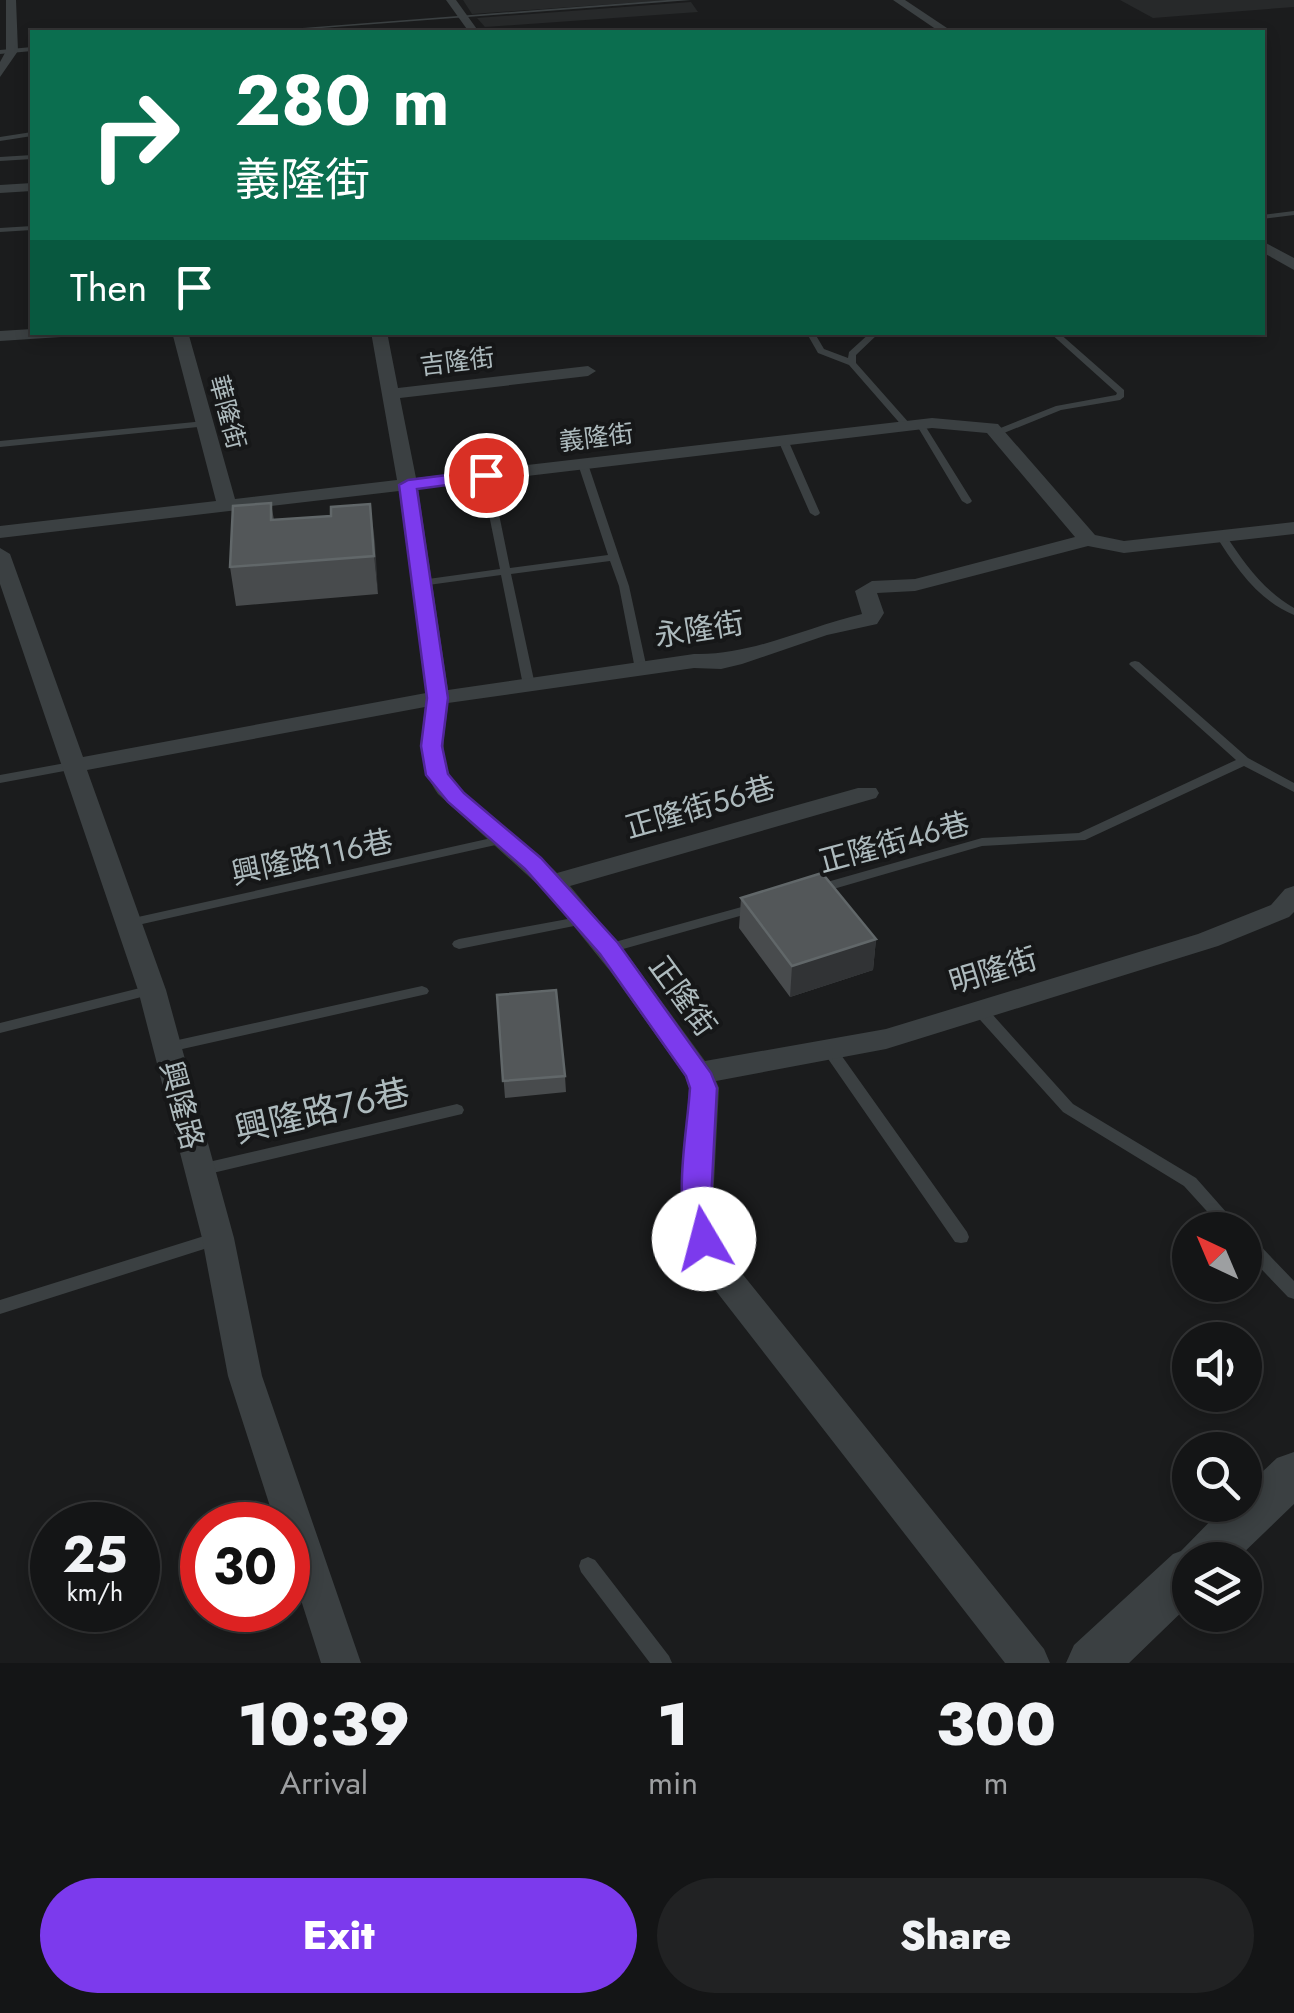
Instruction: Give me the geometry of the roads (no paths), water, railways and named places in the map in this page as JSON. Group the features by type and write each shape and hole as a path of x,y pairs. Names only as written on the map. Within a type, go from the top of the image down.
{"street":[{"path":"0,72 11,0"},
{"path":"450,0 472,30"},
{"path":"898,0 943,30"},
{"path":"0,190 30,187"},
{"path":"1265,246 1294,265"},
{"path":"0,336 30,334"},
{"name":"華隆街","path":"181,335 227,506"},
{"name":"正隆街","path":"380,335 408,485 437,698 432,746 437,775 456,798 550,883 609,948 698,1073 704,1088 696,1201 704,1239 728,1281 1030,1663"},
{"name":"吉隆街","path":"391,394 588,371"},
{"name":"義隆街","path":"0,532 914,425 983,424 996,433"},
{"path":"996,433 1088,540"},
{"name":"永隆街","path":"71,766 437,698 694,661 721,662 822,630 860,624 873,613 865,591 872,587 914,585 1088,540 1124,547 1294,528"},
{"name":"興隆路","path":"0,554 152,990 218,1238 245,1376 341,1663"},
{"name":"正隆街56巷","path":"550,883 867,793"},
{"name":"明隆街","path":"698,1073 886,1039 1208,940 1280,911 1294,895"},
{"path":"1221,1542 1294,1473"},
{"path":"1092,1663 1172,1588"}],"lane":[{"path":"281,30 688,0"},
{"path":"0,138 30,134"},
{"path":"0,160 30,157"},
{"path":"1265,216 1294,213"},
{"path":"0,230 30,228"},
{"path":"812,335 821,351 852,363 914,425 967,501"},
{"path":"852,363 852,354 873,335"},
{"path":"996,433 1040,414 1120,397 1121,392 1056,335"},
{"path":"0,444 205,424"},
{"path":"783,440 816,513"},
{"path":"583,464 614,557 641,668"},
{"path":"486,475 529,685"},
{"path":"1221,536 1250,581 1294,612"},
{"path":"421,582 614,557"},
{"path":"1134,664 1244,761 1294,788"},
{"name":"正隆街46巷","path":"794,896 982,842 1081,837 1244,761"},
{"path":"0,779 71,766"},
{"name":"興隆路116巷","path":"129,923 505,840"},
{"path":"609,948 776,901"},
{"path":"459,944 584,920"},
{"path":"0,1028 152,990"},
{"path":"166,1048 422,991"},
{"path":"978,1008 1068,1108 1190,1182 1218,1212"},
{"path":"829,1049 961,1237"},
{"name":"興隆路76巷","path":"200,1170 457,1110"},
{"path":"0,1307 218,1238"},
{"path":"1262,1259 1294,1292"},
{"path":"588,1566 662,1663"}]}
